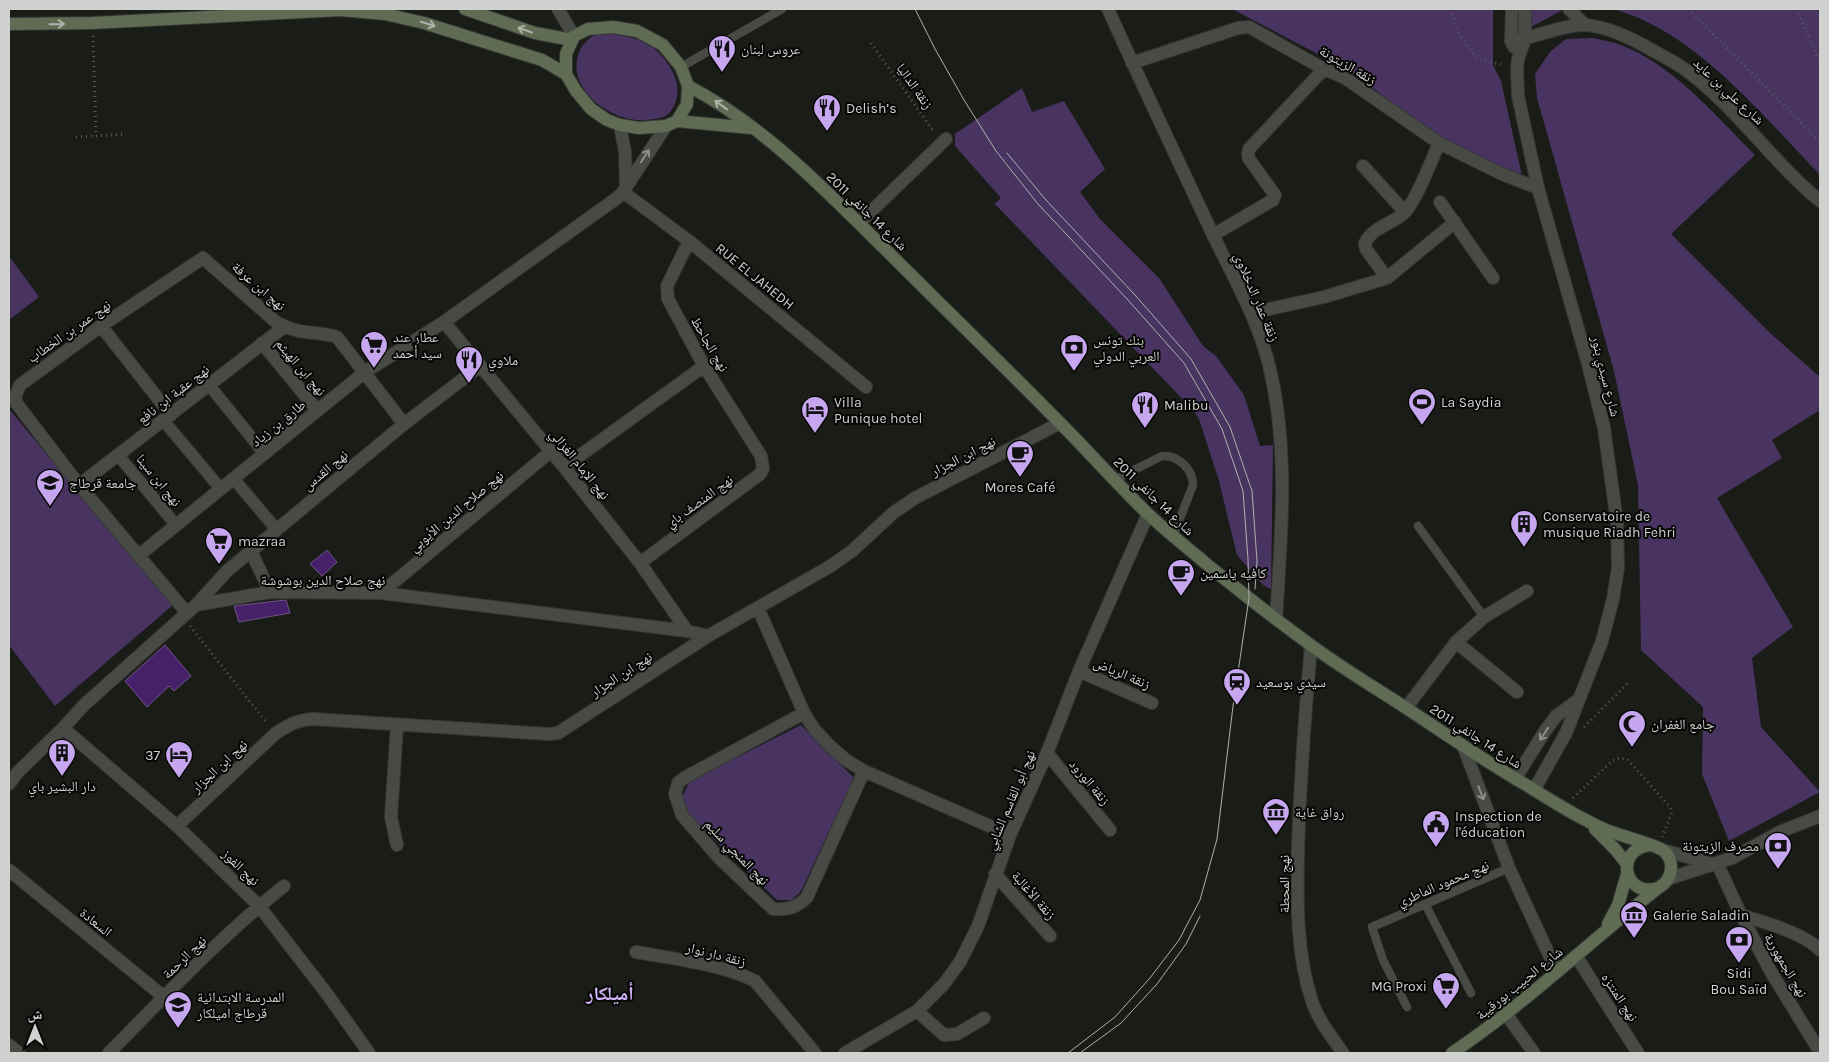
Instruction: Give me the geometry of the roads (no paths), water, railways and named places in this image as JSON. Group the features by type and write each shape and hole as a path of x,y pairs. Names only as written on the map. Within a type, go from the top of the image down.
{"main road":[{"path":"465,9 535,33 573,38"},
{"path":"9,24 92,23 340,10 385,14 424,23 542,60 566,74 591,109 607,120 620,125 640,128 671,123 751,128"},
{"path":"566,74 566,54 573,38 588,29 596,28 613,27 637,31 663,45 681,68 688,86 688,104 671,123"},
{"name":"شارع 14 جانفي 2011","path":"688,86 717,101 786,156 859,223 1060,423 1148,514 1172,536 1310,646 1464,748 1588,822 1629,839 1657,847"},
{"name":"شارع 14 جانفي 2011","path":"1588,822 1608,842 1627,869"},
{"path":"1657,847 1670,860 1671,867 1664,883 1652,890 1644,889 1631,881 1627,869 1629,858 1637,848 1657,847"},
{"name":"شارع الحبيب بورقيبة","path":"1602,933 1618,905 1627,869"},
{"name":"شارع الحبيب بورقيبة","path":"1452,1053 1506,1014 1664,883"}],"street":[{"path":"558,9 573,38"},
{"name":"زنقة عمار الدخلاوي","path":"1108,9 1251,313 1271,373 1279,415 1282,463 1282,522 1276,619"},
{"name":"شارع سيدي بنور","path":"1512,9 1512,41 1518,64 1518,96 1538,188 1602,419 1617,522 1618,568 1613,599 1602,641 1566,733 1534,790"},
{"name":"شارع سيدي بنور","path":"1518,64 1525,39 1525,9"},
{"path":"1569,9 1585,25"},
{"name":"شارع علي بن عايد","path":"1512,41 1585,25 1609,30 1635,40 1683,68 1712,93 1820,201"},
{"name":"زنقة الزيتونة","path":"1132,63 1244,27 1254,29 1324,69 1345,78 1439,143 1504,175 1538,188"},
{"path":"1213,235 1273,200 1275,195 1272,188 1249,159 1249,149 1324,69"},
{"path":"444,322 624,189 671,123"},
{"path":"620,125 625,152 624,189"},
{"path":"859,223 943,141"},
{"path":"1387,278 1366,249 1365,243 1368,236 1405,212 1439,143"},
{"path":"1363,166 1405,212"},
{"name":"RUE EL JAHEDH","path":"624,189 866,386"},
{"path":"1440,202 1493,278"},
{"path":"1251,313 1324,297 1387,278 1455,222"},
{"name":"نهج الجاحظ","path":"689,241 667,286 668,299 704,366 761,456"},
{"name":"نهج عمر بن الخطاب","path":"190,614 138,556 79,485 17,404 15,397 20,385 101,326 203,258"},
{"name":"نهج ابن عرفة","path":"203,258 284,327 298,332 337,337 404,424"},
{"name":"نهج الإمام الغزالي","path":"444,322 564,467 640,563 687,631"},
{"name":"طارق بن زياد","path":"138,556 365,372 444,322"},
{"path":"101,326 220,488"},
{"name":"نهج عقبة ابن نافع","path":"79,485 284,327"},
{"name":"نهج ابن الهيثم","path":"262,343 317,410"},
{"name":"نهج القدس","path":"190,614 220,578 251,551 404,424 480,366"},
{"path":"564,467 704,366"},
{"path":"209,385 264,453"},
{"name":"نهج ابن الجزار","path":"177,826 275,734 298,720 313,719 549,734 558,733 708,636 852,552 893,513 915,498 1060,423"},
{"name":"نهج صلاح الدين الأيوبي","path":"381,593 550,452"},
{"name":"نهج ابن سينا","path":"118,455 176,525"},
{"name":"نهج المنصف باي","path":"640,563 760,474 763,469 761,456"},
{"path":"233,478 277,530"},
{"name":"نهج أبو القاسم الشابي","path":"845,1053 917,1011 944,984 960,962 978,926 1010,835 1047,753 1079,671 1148,514"},
{"path":"251,551 270,592"},
{"path":"1406,708 1456,642 1484,617 1527,591"},
{"name":"نهج صلاح الدين بوشوشة","path":"190,614 270,592 381,593 687,631 708,636"},
{"path":"758,608 804,713 814,729 830,746 846,760 864,771 1010,835"},
{"path":"9,784 18,772 85,704 190,614"},
{"path":"1456,642 1517,692"},
{"name":"نهج المحطة","path":"1310,646 1299,791 1298,900 1300,938 1312,1003 1343,1053"},
{"name":"زنقة الرياض","path":"1079,671 1152,703"},
{"path":"1516,779 1556,716 1578,700"},
{"name":"نهج المنجي سليم","path":"804,713 684,778 678,783 675,794 682,815 719,858 772,908 794,908 807,898 864,771"},
{"path":"397,725 391,817 397,845"},
{"name":"نهج الفوز","path":"63,728 177,826 259,906 327,994 369,1053"},
{"path":"1464,748 1509,868 1556,972"},
{"name":"زنقة الورود","path":"1047,753 1110,830"},
{"path":"1664,883 1732,858 1782,831 1820,816"},
{"path":"1657,847 1714,864"},
{"name":"نهج الجمهورية","path":"1714,864 1771,972 1820,1052"},
{"name":"السعادة","path":"9,870 164,997"},
{"name":"زنقة الأغالبة","path":"995,874 1050,936"},
{"name":"نهج الرحمة","path":"109,1053 259,906 284,886"},
{"path":"1741,915 1782,929 1811,943 1820,950"},
{"name":"زنقة دار نوار","path":"636,952 723,969 742,974 755,981 815,1053"},
{"name":"نهج المنتزه","path":"1576,956 1638,1053"},
{"path":"917,1011 944,1035 957,1034 984,1018"},
{"path":"1506,1014 1534,1053"},
{"path":"9,1045 19,1053"}],"lane":[{"path":"681,68 782,9"},
{"path":"1114,480 1162,456 1176,459 1190,471 1193,477 1193,485 1172,536"},
{"path":"1418,526 1484,617"},
{"name":"نهج محمود الماطري","path":"1407,1007 1383,960 1372,927 1375,924 1509,868"},
{"path":"1425,904 1471,994"}],"tram line":[{"path":"915,9 964,100 996,151 1038,204 1184,363 1222,429 1243,491 1249,598 1233,706 1217,839 1200,900 1179,940 1150,978 1115,1017 1068,1053"},
{"path":"1007,153 1045,199 1135,295 1191,359 1230,427 1252,491 1257,561 1255,589"},
{"path":"1080,1053 1121,1023 1157,984 1186,944 1200,916"}],"place":[{"name":"عروس لبنان","path":"722,73"},
{"name":"Delish’s","path":"827,132"},
{"name":"عطار عند سيد أحمد","path":"374,369"},
{"name":"بنك تونس العربي الدولي","path":"1074,372"},
{"name":"ملاوي","path":"469,384"},
{"name":"La Saydia","path":"1422,426"},
{"name":"Malibu","path":"1145,429"},
{"name":"Villa Punique hotel","path":"815,434"},
{"name":"Mores Café","path":"1020,478"},
{"name":"جامعة قرطاج","path":"50,507"},
{"name":"Conservatoire de musique Riadh Fehri","path":"1524,548"},
{"name":"mazraa","path":"219,565"},
{"name":"كافيه ياسمين","path":"1181,597"},
{"name":"سيدي بوسعيد","path":"1237,706"},
{"name":"جامع الغفران","path":"1632,748"},
{"name":"دار البشير باي","path":"62,777"},
{"name":"37","path":"179,779"},
{"name":"رواق غاية","path":"1276,836"},
{"name":"Inspection de l'éducation","path":"1436,848"},
{"name":"مصرف الزيتونة","path":"1778,870"},
{"name":"Galerie Saladin","path":"1634,939"},
{"name":"Sidi Bou Saïd","path":"1739,964"},
{"name":"MG Proxi","path":"1446,1010"},
{"name":"المدرسة الابتدائية قرطاج اميلكار","path":"178,1029"}],"district":[{"name":"أميلكار","path":"610,993"}]}
